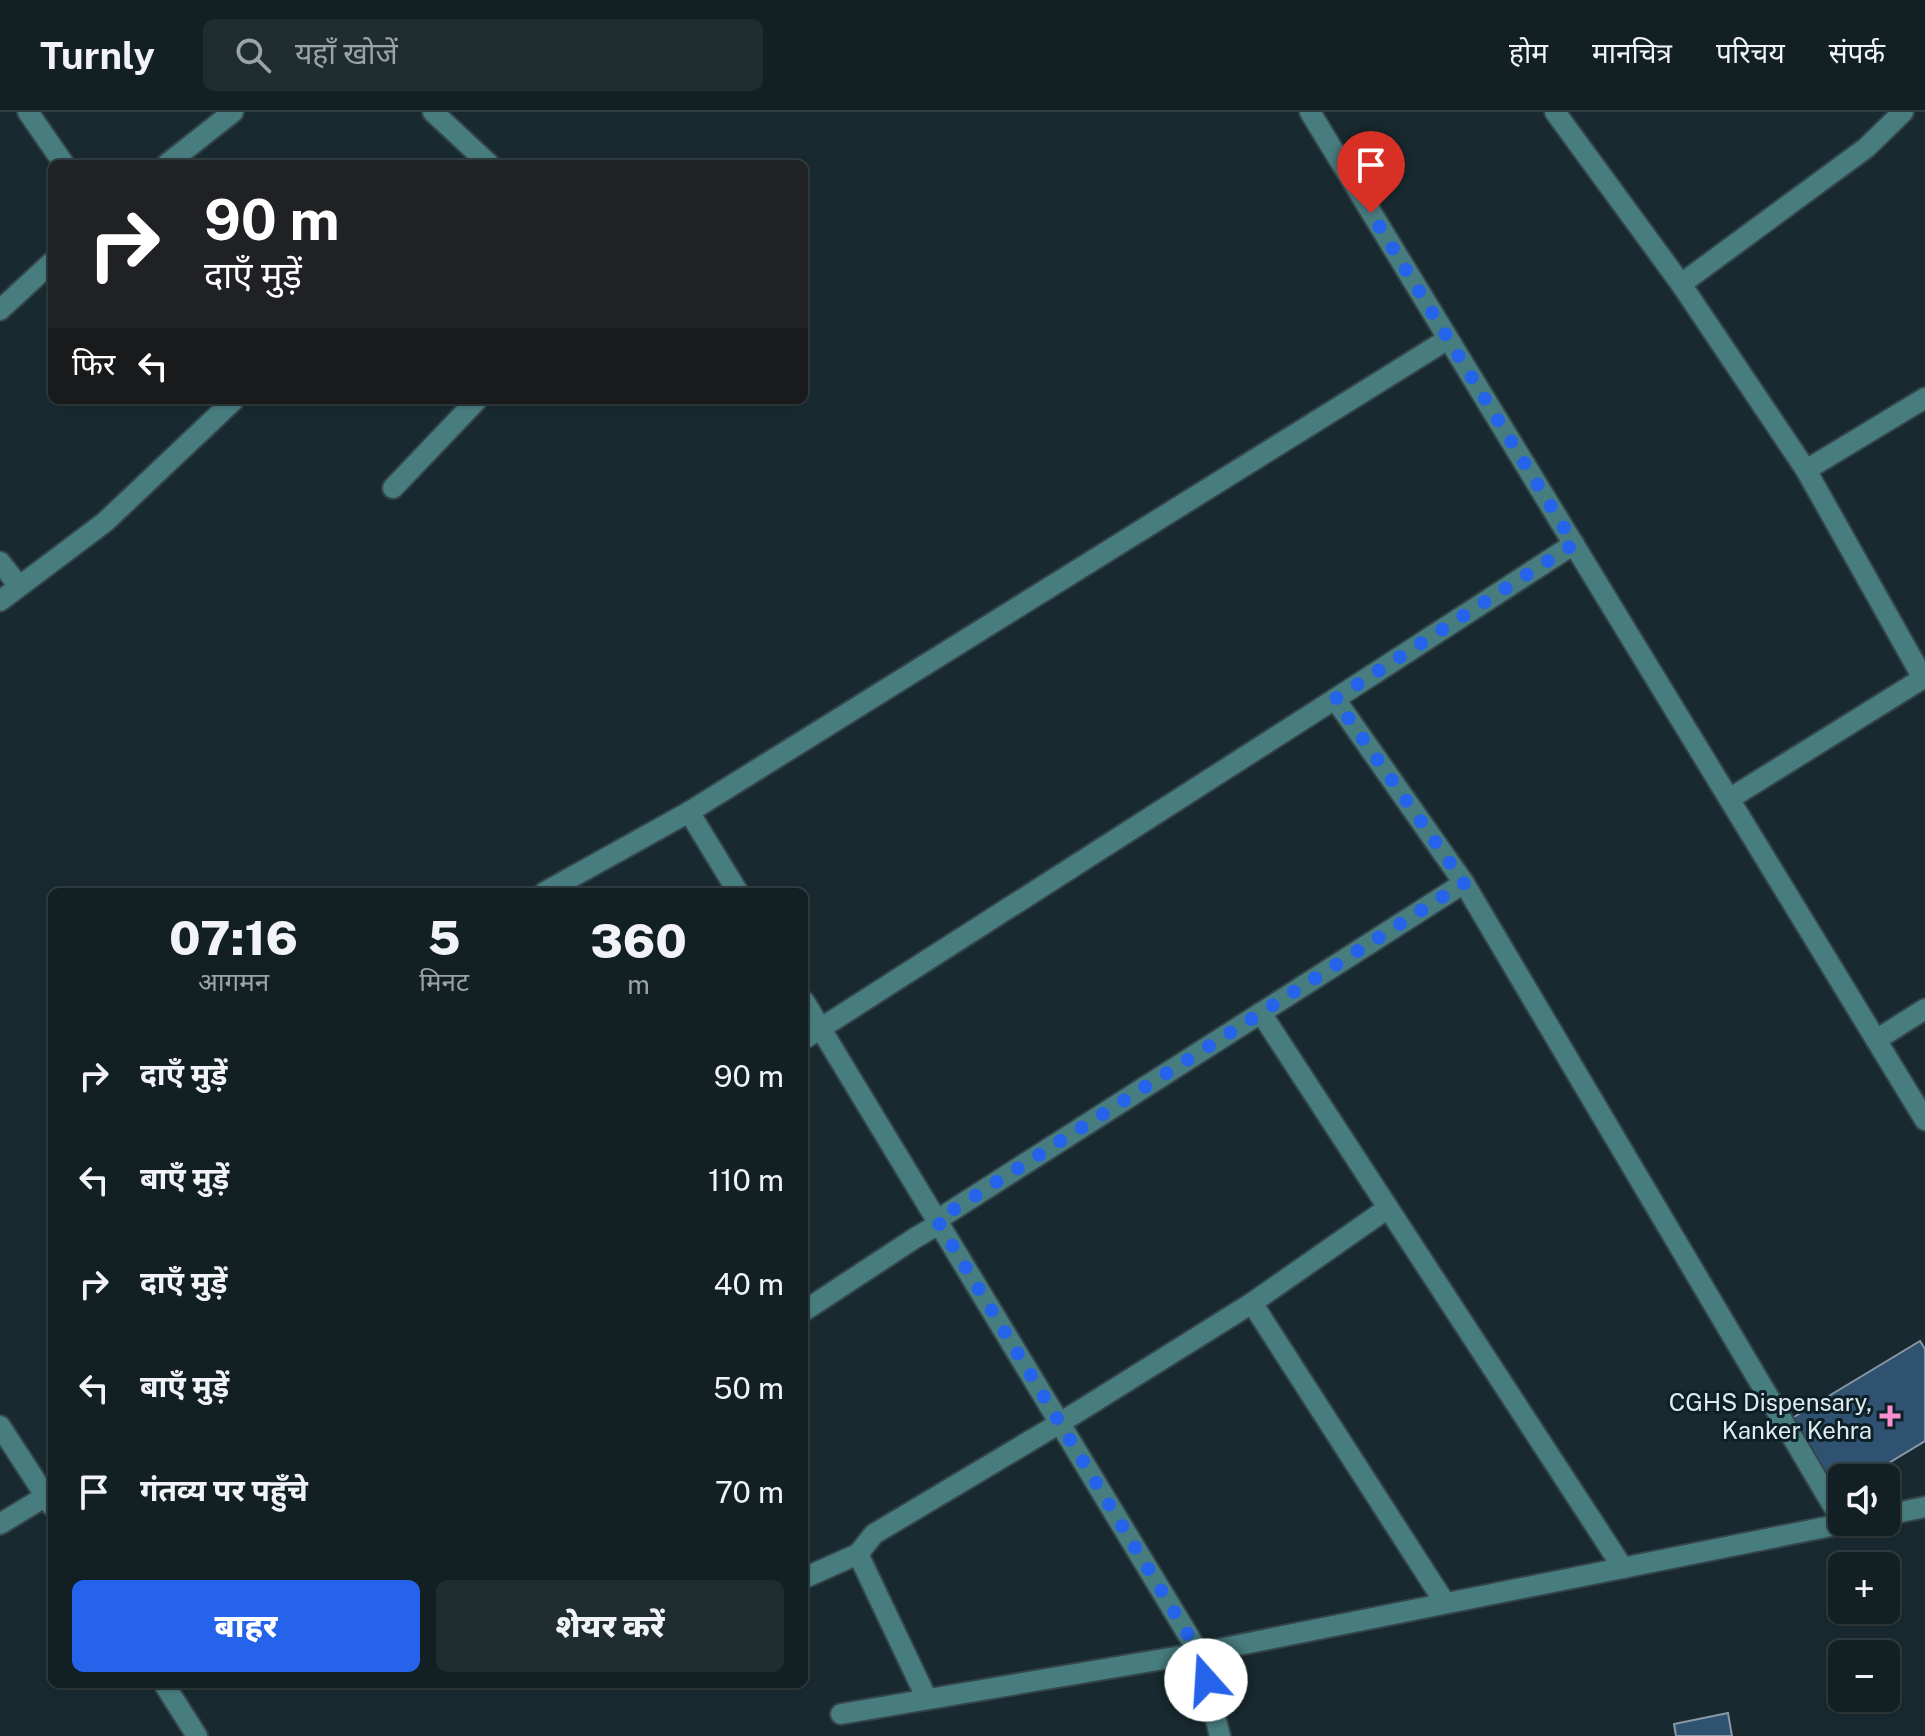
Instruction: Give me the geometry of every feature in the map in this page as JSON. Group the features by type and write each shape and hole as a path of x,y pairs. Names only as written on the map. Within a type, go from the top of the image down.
{"street":[{"path":"28,112 61,160"},
{"path":"172,160 233,112"},
{"path":"433,112 485,160"},
{"path":"1310,112 1925,1120"},
{"path":"1555,112 1681,284 1806,470 1924,678 1729,799"},
{"path":"1681,284 1866,148 1903,112"},
{"path":"0,310 48,266"},
{"path":"552,888 689,812 1448,339"},
{"path":"1806,470 1925,398"},
{"path":"0,601 105,522 230,404"},
{"path":"393,488 473,404"},
{"path":"1220,1736 1199,1653 938,1222 812,1034 1574,544"},
{"path":"0,562 19,586"},
{"path":"1335,699 1464,883 1828,1493"},
{"path":"689,812 736,888"},
{"path":"808,1308 1464,883"},
{"path":"1876,1040 1925,1009"},
{"path":"1261,1013 1623,1568"},
{"path":"808,1576 858,1554 874,1534 1252,1303 1388,1208"},
{"path":"1252,1303 1445,1603"},
{"path":"0,1426 48,1499"},
{"path":"0,1524 48,1501"},
{"path":"1900,1512 1925,1507"},
{"path":"841,1714 1199,1653 1828,1526"},
{"path":"858,1554 927,1699"},
{"path":"167,1688 197,1736"}],"building":[{"path":"1920,1341 1925,1349 1925,1441 1887,1464 1828,1464 1828,1496 1784,1423"},
{"path":"1728,1713 1732,1736 1676,1736 1674,1724"}],"place":[{"name":"CGHS Dispensary, Kanker Kehra","path":"1890,1416"}],"route":[{"path":"1206,1680 1199,1653 937,1220 1464,883 1335,699 1574,544 1371,213"}]}
